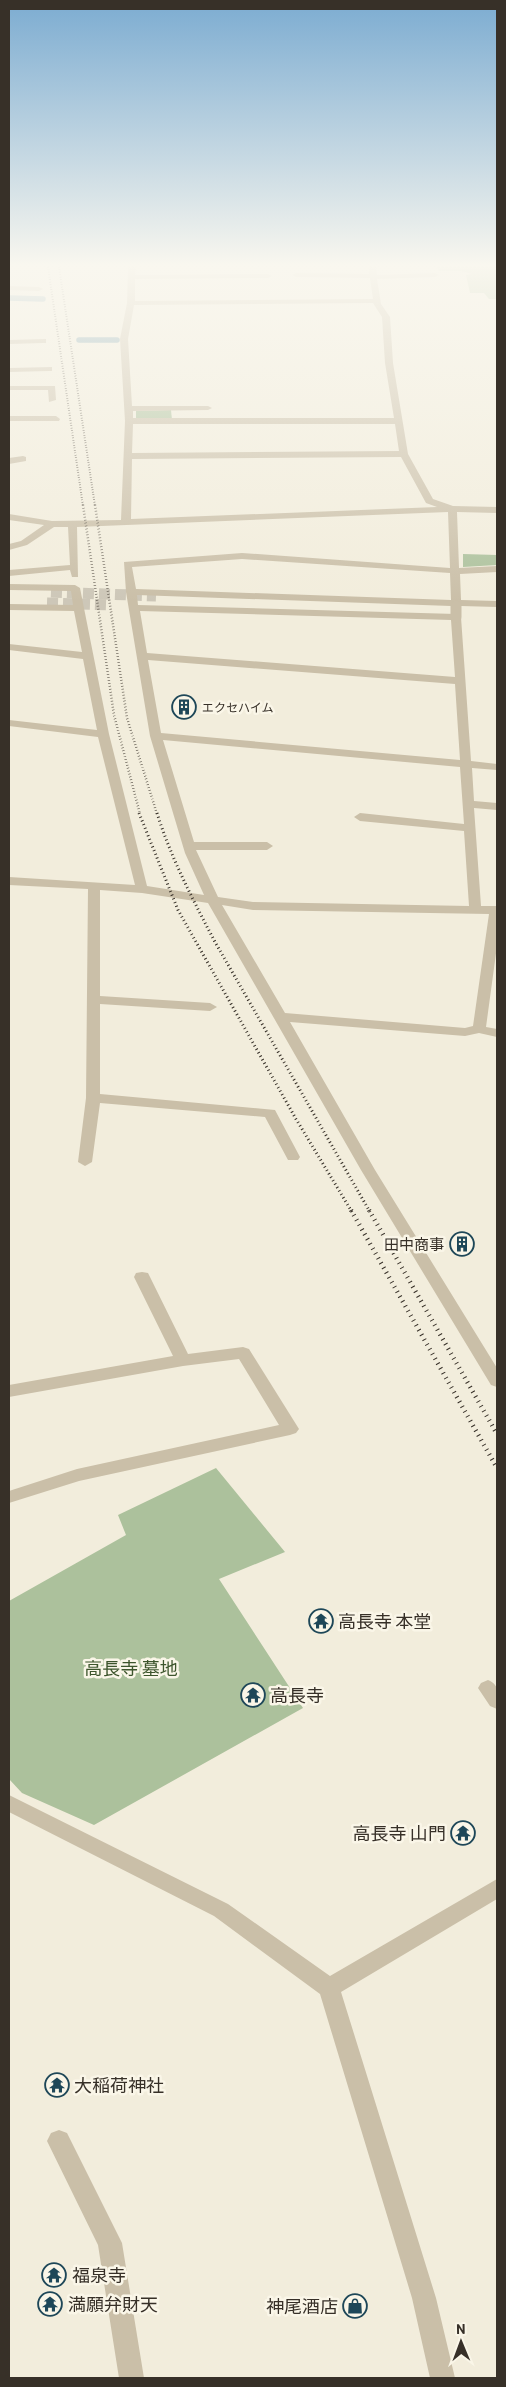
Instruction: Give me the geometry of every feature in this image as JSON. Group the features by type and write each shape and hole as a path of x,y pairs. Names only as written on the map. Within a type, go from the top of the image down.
{"street":[{"path":"126,523 129,421 127,378"},
{"path":"391,378 404,454 429,501 452,509"},
{"path":"9,388 52,388 52,400"},
{"path":"129,408 208,408"},
{"path":"9,419 56,419"},
{"path":"129,421 398,421"},
{"path":"128,456 404,454"},
{"path":"9,461 23,459"},
{"path":"452,509 474,908"},
{"path":"9,517 52,524 72,524 452,509 497,510"},
{"path":"9,547 24,543 52,524"},
{"path":"72,524 75,588 87,656 103,734 142,889"},
{"path":"497,569 456,571 242,556 127,564 130,592 156,736 189,846 212,900 368,1170 497,1381"},
{"path":"9,573 74,567"},
{"path":"9,588 75,588"},
{"path":"9,588 51,592"},
{"path":"130,592 456,608"},
{"path":"156,596 306,600"},
{"path":"9,602 47,603"},
{"path":"134,608 456,608 497,604"},
{"path":"150,606 497,613"},
{"path":"9,607 78,608"},
{"path":"9,646 87,656"},
{"path":"142,656 460,681"},
{"path":"9,723 103,734"},
{"path":"156,736 497,767"},
{"path":"468,804 497,806"},
{"path":"360,817 469,828"},
{"path":"189,846 267,846"},
{"path":"9,882 142,889 253,906 474,908 496,910 479,1029"},
{"path":"85,1162 93,1098 94,885"},
{"path":"92,1000 210,1007"},
{"path":"279,1017 465,1032 479,1029 497,1033"},
{"path":"93,1098 270,1113 293,1157"},
{"path":"142,1277 183,1360"},
{"path":"9,1391 183,1360 243,1353 290,1429 77,1476 9,1496"},
{"path":"9,1803 221,1910 329,1988 424,2298 443,2378"},
{"path":"329,1988 497,1888"},
{"path":"59,2141 110,2243 132,2378"}],"green space":[{"path":"171,410 172,420 136,418 136,411"},
{"path":"463,554 497,555 497,565 463,567"},
{"name":"高長寺 墓地","path":"216,1468 285,1552 219,1579 303,1708 94,1825 22,1793 9,1779 9,1601 126,1535 118,1515"}],"tunnel":[{"path":"51,592 156,596"},
{"path":"47,603 110,605"}],"railway":[{"path":"64,378 83,506"},
{"path":"76,378 95,506"},
{"path":"83,505 114,715 140,814"},
{"path":"95,505 127,718 157,814"},
{"path":"139,813 178,910 296,1119 352,1212"},
{"path":"157,813 176,863 215,942 370,1212"},
{"path":"351,1210 497,1468"},
{"path":"369,1210 497,1434"}],"place":[{"name":"エクセハイム","path":"184,707"},
{"name":"田中商事","path":"462,1244"},
{"name":"高長寺 本堂","path":"321,1621"},
{"name":"高長寺","path":"253,1695"},
{"name":"高長寺 山門","path":"463,1833"},
{"name":"大稲荷神社","path":"57,2085"},
{"name":"福泉寺","path":"54,2275"},
{"name":"満願弁財天","path":"50,2304"},
{"name":"神尾酒店","path":"355,2306"}]}
